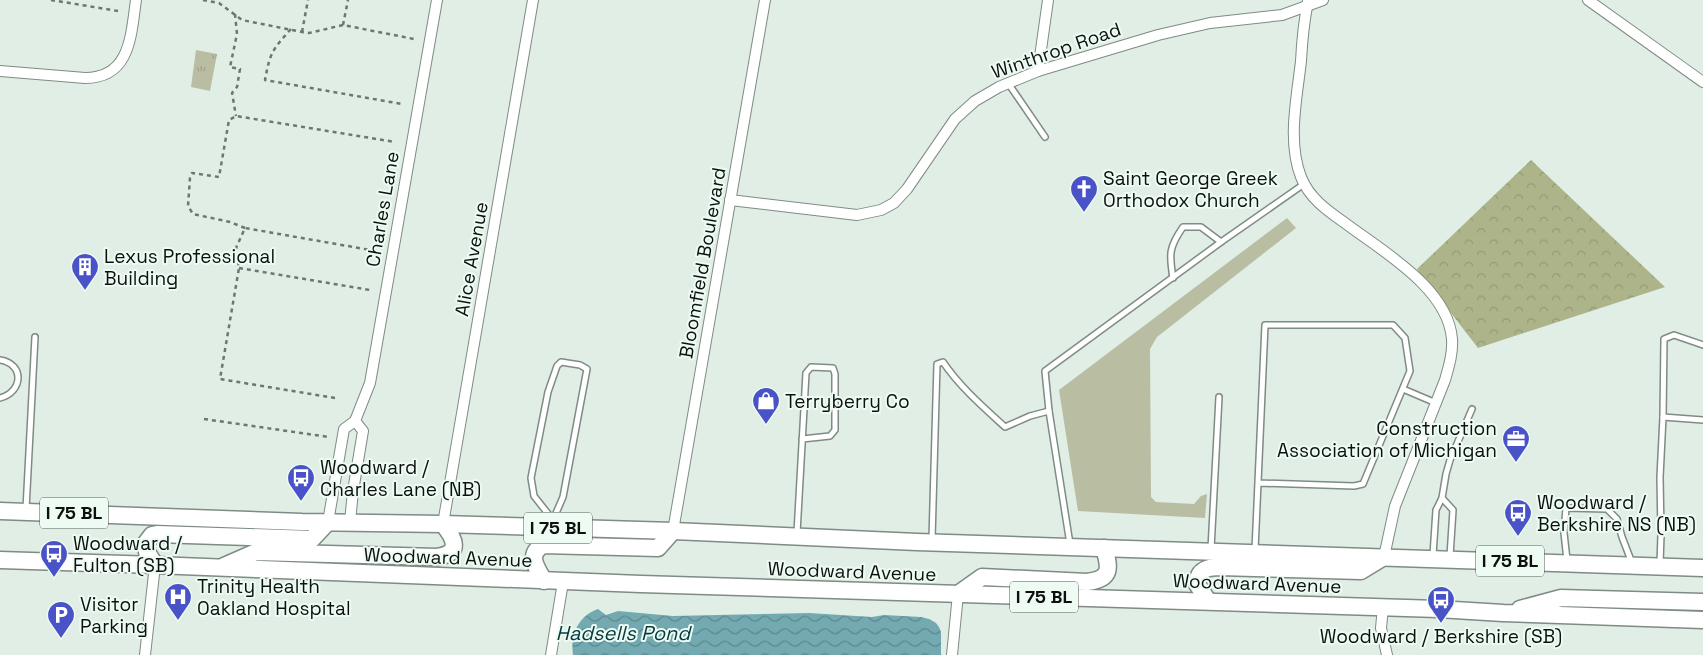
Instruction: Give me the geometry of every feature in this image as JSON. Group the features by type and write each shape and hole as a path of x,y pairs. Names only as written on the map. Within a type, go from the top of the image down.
{"main road":[{"name":"Woodward Avenue","path":"0,511 328,522 552,524 673,531 1104,548 1211,559 1255,560 1384,557 1703,568"},
{"path":"155,565 147,552 146,543 152,536 157,534 312,539 328,522"},
{"path":"220,568 256,552 447,555 452,550 454,544 452,536 443,524"},
{"path":"544,581 534,561 534,554 543,545 658,548 673,531"},
{"path":"958,594 982,577 1087,582 1096,580 1105,576 1109,570 1109,563 1104,548"},
{"path":"1208,601 1198,588 1197,580 1211,559"},
{"name":"Woodward Avenue","path":"0,560 563,582 1208,601 1703,620"},
{"path":"1503,613 1560,598 1703,602"}],"street":[{"path":"0,72 85,78 97,78 106,74 117,66 126,52 136,0"},
{"name":"Charles Lane","path":"328,522 344,429 355,421 370,383 437,0"},
{"name":"Alice Avenue","path":"443,524 533,0"},
{"name":"Bloomfield Boulevard","path":"673,531 765,0"},
{"path":"1038,71 1048,0"},
{"name":"Winthrop Road","path":"730,200 849,214 866,214 882,210 894,203 907,189 949,126 961,112 982,96 1008,83 1038,71 1183,28 1231,20 1282,15 1308,3 1323,0"},
{"path":"1588,0 1703,82"},
{"path":"1308,3 1303,27 1294,138 1299,169 1305,184 1314,197 1328,210 1414,275 1430,291 1445,312 1450,326 1452,350 1446,380 1395,506 1384,557"},
{"path":"350,522 363,431 355,421"},
{"path":"145,655 155,565"},
{"path":"551,655 563,582"},
{"path":"952,655 958,594"},
{"path":"1383,607 1382,628 1387,655"}],"lane":[{"path":"1008,83 1044,137"},
{"path":"1070,547 1049,411 1045,371 1221,242 1305,184"},
{"path":"1173,278 1170,262 1173,242 1183,227 1201,227 1221,242"},
{"path":"1255,560 1264,325 1393,325 1405,338 1410,371 1363,484 1354,486 1259,483"},
{"path":"1659,566 1664,339 1674,335 1703,345"},
{"path":"26,512 36,337"},
{"path":"0,360 15,367 18,376 13,391 0,398"},
{"path":"552,524 534,496 531,478 548,392 556,366 561,362 580,365 587,369 563,498 552,524 552,545"},
{"path":"932,542 937,364 943,362 952,375 1005,428 1030,416 1049,411"},
{"path":"797,536 802,439 806,373 811,368 833,368 835,374 834,430 830,436 802,439"},
{"path":"1403,388 1436,402"},
{"path":"1211,559 1219,397"},
{"path":"1432,558 1436,510 1442,498 1450,460 1472,409"},
{"path":"1663,417 1703,420"},
{"path":"1442,498 1453,510 1450,559"},
{"path":"1567,563 1564,533 1566,508 1607,509 1617,519 1633,566"}],"path":[{"path":"51,0 118,11"},
{"path":"203,0 220,1 242,20 302,32 309,33 344,25 414,39"},
{"path":"302,32 308,0"},
{"path":"344,25 348,0"},
{"path":"235,14 237,34 230,67 240,69 237,87 232,93 236,116"},
{"path":"291,29 274,48 268,59 265,80 402,104"},
{"path":"376,251 245,228 230,222 193,214 188,206 190,178 192,173 219,176 229,120 236,116 395,142"},
{"path":"245,228 236,248 238,268 220,379 335,398"},
{"path":"238,268 370,290"},
{"path":"204,419 329,437"}],"green space":[{"path":"196,50 217,54 210,91 191,87"},
{"path":"1531,160 1665,287 1478,348 1417,269"},
{"path":"1287,218 1296,228 1157,337 1150,349 1151,497 1156,502 1194,504 1201,496 1207,494 1205,518 1078,511 1059,390"}],"water":[{"name":"Hadsells Pond","path":"598,609 606,615 618,611 673,616 809,613 872,617 884,615 921,617 929,619 939,627 941,632 941,655 573,655 573,640 577,627 585,616"}],"place":[{"name":"Saint George Greek Orthodox Church","path":"1084,213"},
{"name":"Lexus Professional Building","path":"85,291"},
{"name":"Terryberry Co","path":"766,425"},
{"name":"Construction Association of Michigan","path":"1516,463"},
{"name":"Woodward / Charles Lane (NB)","path":"301,502"},
{"name":"Woodward / Berkshire NS (NB)","path":"1518,537"},
{"name":"Woodward / Fulton (SB)","path":"54,578"},
{"name":"Trinity Health Oakland Hospital","path":"178,621"},
{"name":"Woodward / Berkshire (SB)","path":"1441,624"},
{"name":"Visitor Parking","path":"61,639"}]}
